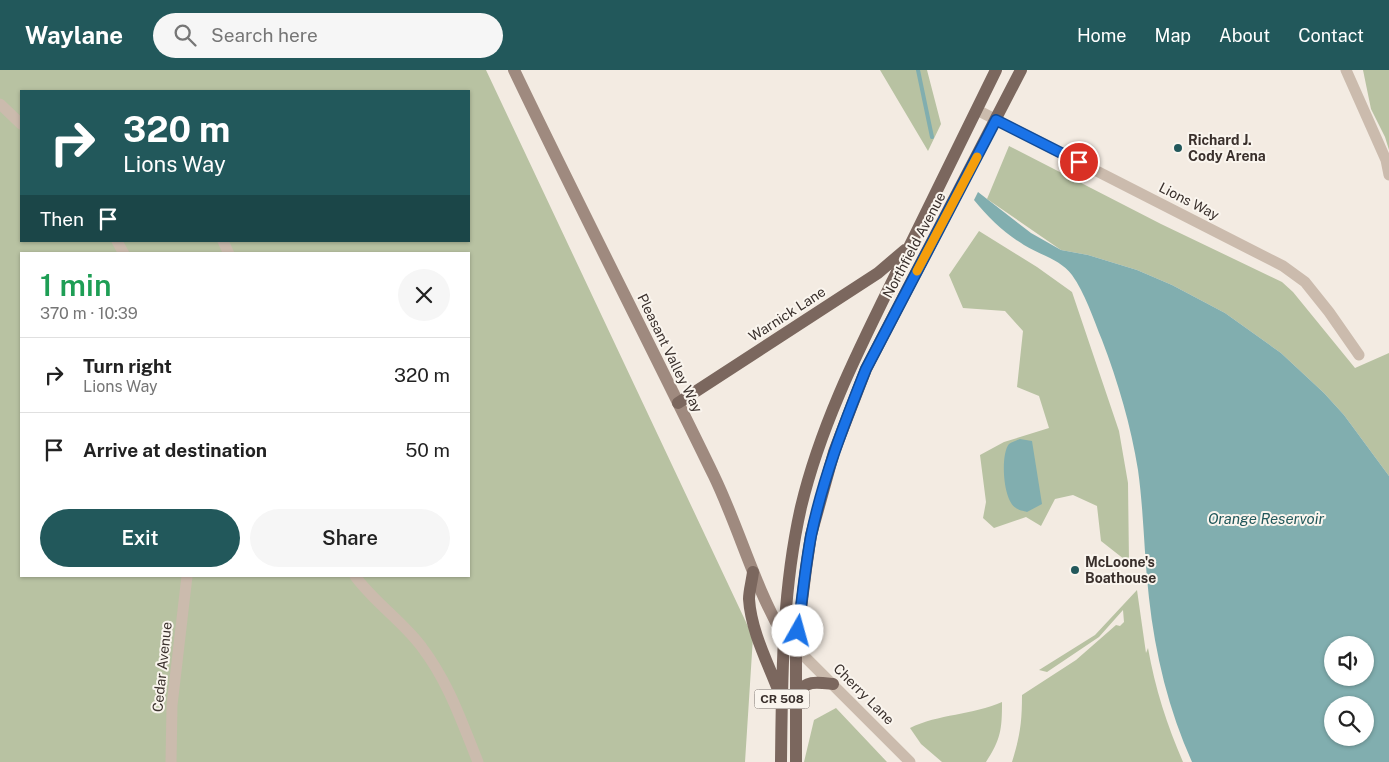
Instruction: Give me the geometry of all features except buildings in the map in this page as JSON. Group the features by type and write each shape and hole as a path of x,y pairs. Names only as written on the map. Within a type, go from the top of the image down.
{"main road":[{"name":"Pleasant Valley Way","path":"514,70 715,479 763,598 783,635 796,648"},
{"name":"Northfield Avenue","path":"781,762 783,635 790,566 802,505 812,470 824,432 846,376 996,70"},
{"name":"Northfield Avenue","path":"796,762 796,648 811,535 831,461 866,369 1021,70"},
{"name":"Warnick Lane","path":"678,403 878,273 909,247"},
{"path":"893,280 908,288"},
{"path":"753,572 749,598 752,614 758,636 782,700"},
{"path":"796,693 803,685 815,682 833,684"}],"street":[{"path":"1346,70 1386,160 1389,175"},
{"path":"0,104 20,123"},
{"name":"Lions Way","path":"977,110 1283,266 1305,282 1359,355"},
{"name":"Cedar Avenue","path":"171,762 172,705 187,577"},
{"path":"356,577 371,595 406,629 433,663 454,700 478,762"},
{"name":"Cherry Lane","path":"796,648 910,762"}],"green space":[{"path":"0,70 486,70 753,637 745,762 0,762"},
{"path":"880,70 927,70 941,124 928,151"},
{"path":"1363,70 1389,70 1389,150 1385,137 1371,109"},
{"path":"1009,146 1161,224 1282,282 1293,292 1355,368 1389,353 1389,476 1344,415 1324,393 1281,353 1225,313 1172,285 1137,270 1088,255 1061,250 987,199"},
{"path":"979,231 1037,267 1072,292 1119,431 1128,483 1129,563 1101,541 1097,506 1073,495 1055,499 1041,526 1026,517 994,528 983,518 986,502 980,455 1004,442 1049,428 1039,396 1017,387 1023,331 1005,311 963,308 949,275"},
{"path":"1137,590 1146,653 1148,648 1162,706 1183,762 1012,762 1020,729 1022,695 1076,660 1116,625 1120,626 1124,622 1123,610 1099,637 1047,672 1039,670 1095,635"},
{"path":"1002,702 1000,734 986,762 942,762 921,744 910,728 921,723 979,710"},
{"path":"836,708 887,762 804,762 814,720"}],"water":[{"name":"Orange Reservoir","path":"978,192 1031,233 1061,250 1088,255 1137,270 1172,285 1225,313 1281,353 1324,393 1344,415 1389,476 1389,762 1192,762 1176,723 1159,661 1149,598 1138,470 1123,404 1102,340 1081,290 1072,275 1062,265 1030,249 991,219 974,200"},
{"path":"1020,439 1032,441 1042,504 1027,512 1017,509 1012,504 1008,497 1004,478 1006,450 1009,444"}],"waterway":[{"path":"918,70 932,137"}],"slow traffic":[{"path":"917,271 977,157"}],"place":[{"name":"Richard J. Cody Arena","path":"1178,148"},
{"name":"McLoone's Boathouse","path":"1075,570"}],"route":[{"path":"798,631 811,535 838,438 866,369 996,120 1079,162"}]}
